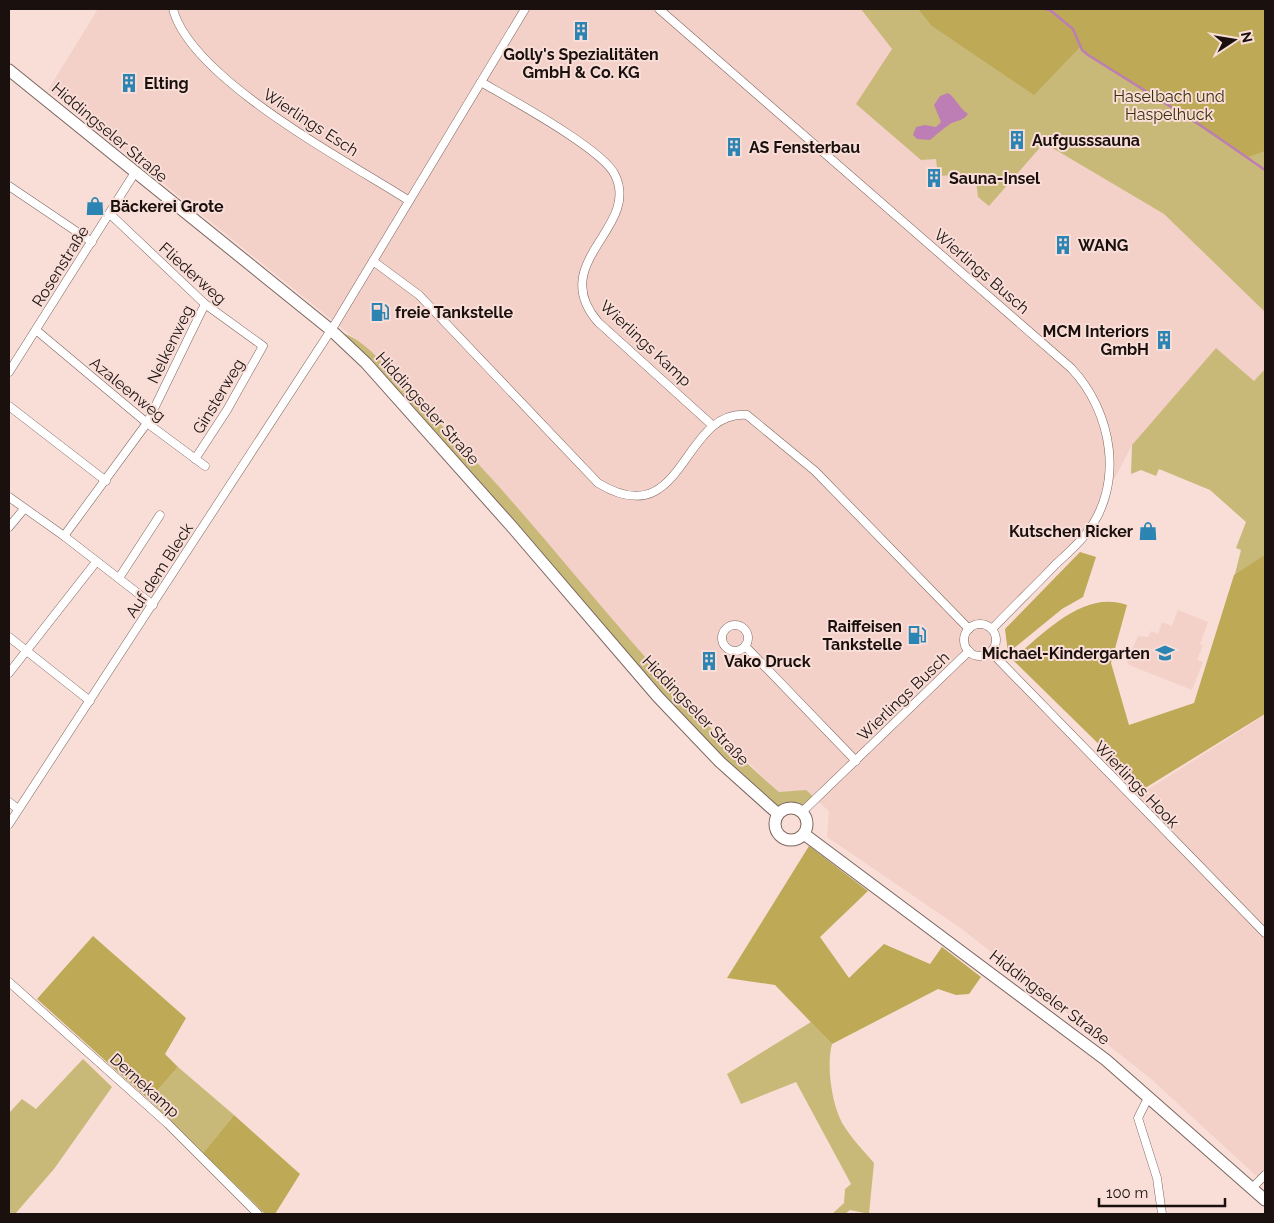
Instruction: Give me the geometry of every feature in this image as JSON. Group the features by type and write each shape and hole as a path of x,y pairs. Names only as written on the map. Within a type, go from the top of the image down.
{"street":[{"name":"Wierlings Esch","path":"173,9 177,24 200,55 260,108 408,200"},
{"path":"331,330 525,9"},
{"name":"Wierlings Busch","path":"659,9 1070,368 1086,384 1097,403 1109,447 1109,471 1106,490 1098,514 1086,534 992,629"},
{"name":"Hiddingseler Straße","path":"9,70 134,174 331,330 366,362 513,528 658,697 720,762 778,814"},
{"name":"Wierlings Kamp","path":"481,82 600,155 615,175 620,197 615,215 587,261 583,272 583,291 588,308 598,322 712,425"},
{"name":"Rosenstraße","path":"9,372 12,362 36,330 134,174"},
{"path":"9,186 92,242"},
{"name":"Fliederweg","path":"110,214 205,304 263,346"},
{"path":"373,260 419,295 598,483 616,494 636,496 656,492 670,481 712,425 734,414 747,415 815,471 969,629"},
{"name":"Nelkenweg","path":"64,536 106,482 147,423 205,304"},
{"name":"Azaleenweg","path":"36,330 147,423 206,466"},
{"name":"Auf dem Bleck","path":"9,824 331,330"},
{"name":"Ginsterweg","path":"195,459 227,410 263,346"},
{"path":"9,406 106,482"},
{"path":"9,498 64,536 153,605"},
{"path":"9,527 24,509"},
{"path":"118,578 160,515"},
{"path":"9,673 96,562"},
{"path":"978,624 992,629 996,642 991,652 980,656 969,651 964,640 969,629 978,624"},
{"path":"9,638 90,701"},
{"name":"Wierlings Busch","path":"744,646 856,760"},
{"name":"Wierlings Busch","path":"802,812 969,651"},
{"name":"Wierlings Hook","path":"991,652 1265,933"},
{"path":"9,802 18,809"},
{"path":"791,808 802,812 807,823 804,834 794,840 783,838 776,829 778,814 791,808"},
{"name":"Hiddingseler Straße","path":"804,834 1106,1060 1265,1200"},
{"name":"Dernekamp","path":"9,982 168,1124 258,1214"},
{"path":"1148,1098 1138,1118 1157,1178 1162,1214"},
{"path":"1252,1188 1265,1174"}],"shaded area":[{"path":"98,9 862,9 1044,143 1164,214 1265,312 1265,369 1254,381 1216,348 1132,445 1086,534 992,629 996,641 991,652 1133,799 1265,715 1265,1184 1151,1079 962,929 827,837 829,811 806,791 779,792 684,701 374,354 48,90"},
{"path":"948,93 968,114 950,124 930,140 917,139 913,135 916,127 925,125 936,127 941,122 934,105 940,96"},
{"name":"Michael-Kindergarten","path":"1178,610 1208,622 1200,644 1203,645 1197,660 1203,662 1192,690 1129,665 1127,661 1138,636 1148,637 1151,631 1158,634 1162,622 1172,626"}],"green space":[{"name":"Haselbach und Haspelhuck","path":"861,9 1265,9 1265,312 1164,214 1044,143 989,206 978,197 976,180 970,174 938,176 936,159 921,160 856,104 892,49"},
{"path":"918,9 1265,9 1265,151 1248,157 1088,56 1080,47 1034,95 932,26"},
{"path":"331,330 354,338 374,354 493,480 666,680 740,756 779,792 806,790 817,800 802,812 791,808 778,814 658,697"},
{"path":"1216,348 1254,381 1265,369 1265,685 1233,582 1241,550 1236,548 1246,522 1210,490 1159,469 1156,476 1141,470 1131,474 1132,445"},
{"path":"1080,552 1096,557 1083,597 1062,609 1008,653 1005,629"},
{"path":"1265,555 1265,714 1142,790 1116,761 1012,659 1051,627 1080,608 1095,603 1111,602 1127,605 1111,663 1129,725 1194,703 1234,575"},
{"path":"809,846 868,891 820,937 849,978 884,944 930,964 942,947 981,977 969,994 956,995 938,989 832,1044 775,985 727,978"},
{"path":"93,936 186,1018 165,1054 178,1067 149,1100 37,999"},
{"path":"811,1022 832,1044 830,1053 831,1086 840,1118 851,1136 874,1163 869,1214 850,1210 845,1214 832,1214 844,1203 845,1189 851,1184 796,1082 741,1104 727,1074"},
{"path":"83,1059 112,1087 54,1169 15,1214 9,1214 9,1113 22,1099 36,1109"},
{"path":"178,1067 234,1115 203,1153 149,1100"},
{"path":"234,1115 300,1174 275,1214 265,1214 203,1153"}],"waterway":[{"path":"1045,9 1050,10 1073,29 1082,50 1088,55 1200,125 1265,170"}],"place":[{"name":"Golly's Spezialitäten GmbH & Co. KG","path":"581,31"},
{"name":"Elting","path":"129,83"},
{"name":"Aufgusssauna","path":"1017,140"},
{"name":"AS Fensterbau","path":"734,147"},
{"name":"Sauna-Insel","path":"934,178"},
{"name":"Bäckerei Grote","path":"95,206"},
{"name":"WANG","path":"1063,245"},
{"name":"freie Tankstelle","path":"380,312"},
{"name":"MCM Interiors GmbH","path":"1164,340"},
{"name":"Kutschen Ricker","path":"1148,531"},
{"name":"Raiffeisen Tankstelle","path":"917,635"},
{"name":"Michael-Kindergarten","path":"1165,653"},
{"name":"Vako Druck","path":"709,661"}]}
